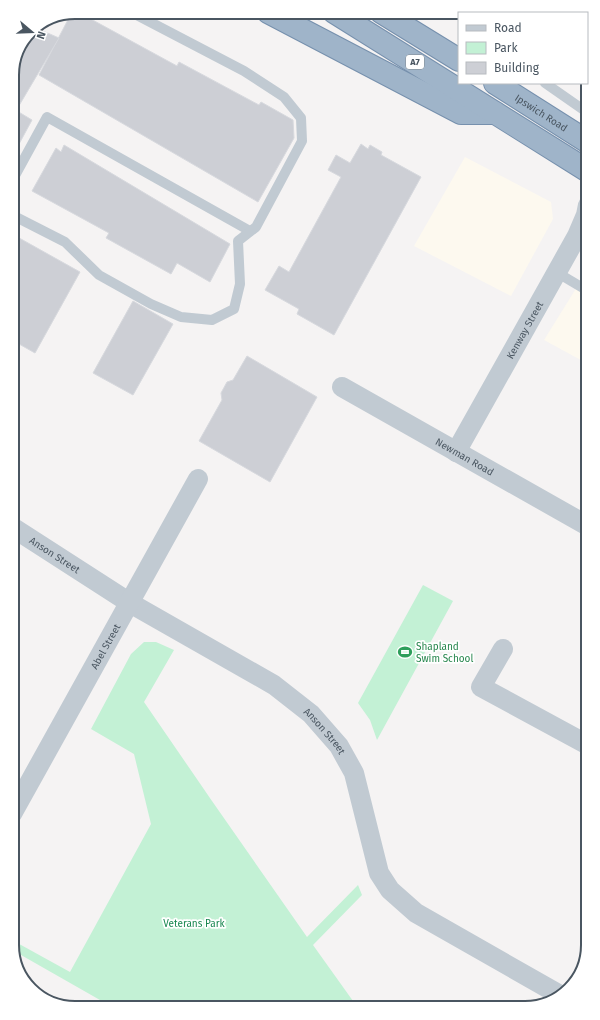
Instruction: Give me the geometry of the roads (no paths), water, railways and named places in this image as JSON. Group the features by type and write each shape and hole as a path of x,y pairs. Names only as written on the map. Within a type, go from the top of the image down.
{"highway":[{"path":"281,19 461,113 495,113"},
{"name":"A7","path":"345,19 581,167"},
{"name":"A7","path":"392,19 458,59"},
{"path":"414,19 425,39"},
{"name":"Ipswich Road","path":"496,84 581,138"}],"street":[{"name":"Kenway Street","path":"456,452 581,227"},
{"name":"Newman Road","path":"342,387 581,522"},
{"name":"Abel Street","path":"19,801 198,479"},
{"name":"Anson Street","path":"19,532 130,603 274,685 311,714 339,746 354,773 379,872 390,890 416,913 555,992"},
{"path":"503,649 481,687 581,741"}],"lane":[{"path":"19,219 65,242 99,275 151,304 181,317 212,320 234,309 240,284 238,241 256,227 302,141 301,118 284,96 244,71 144,19"},
{"path":"546,84 581,108"},
{"path":"19,168 47,117 250,231"},
{"path":"556,272 581,287"}],"place":[{"name":"Shapland Swim School","path":"405,652"}],"park label":[{"name":"Veterans Park","path":"194,923"}]}
